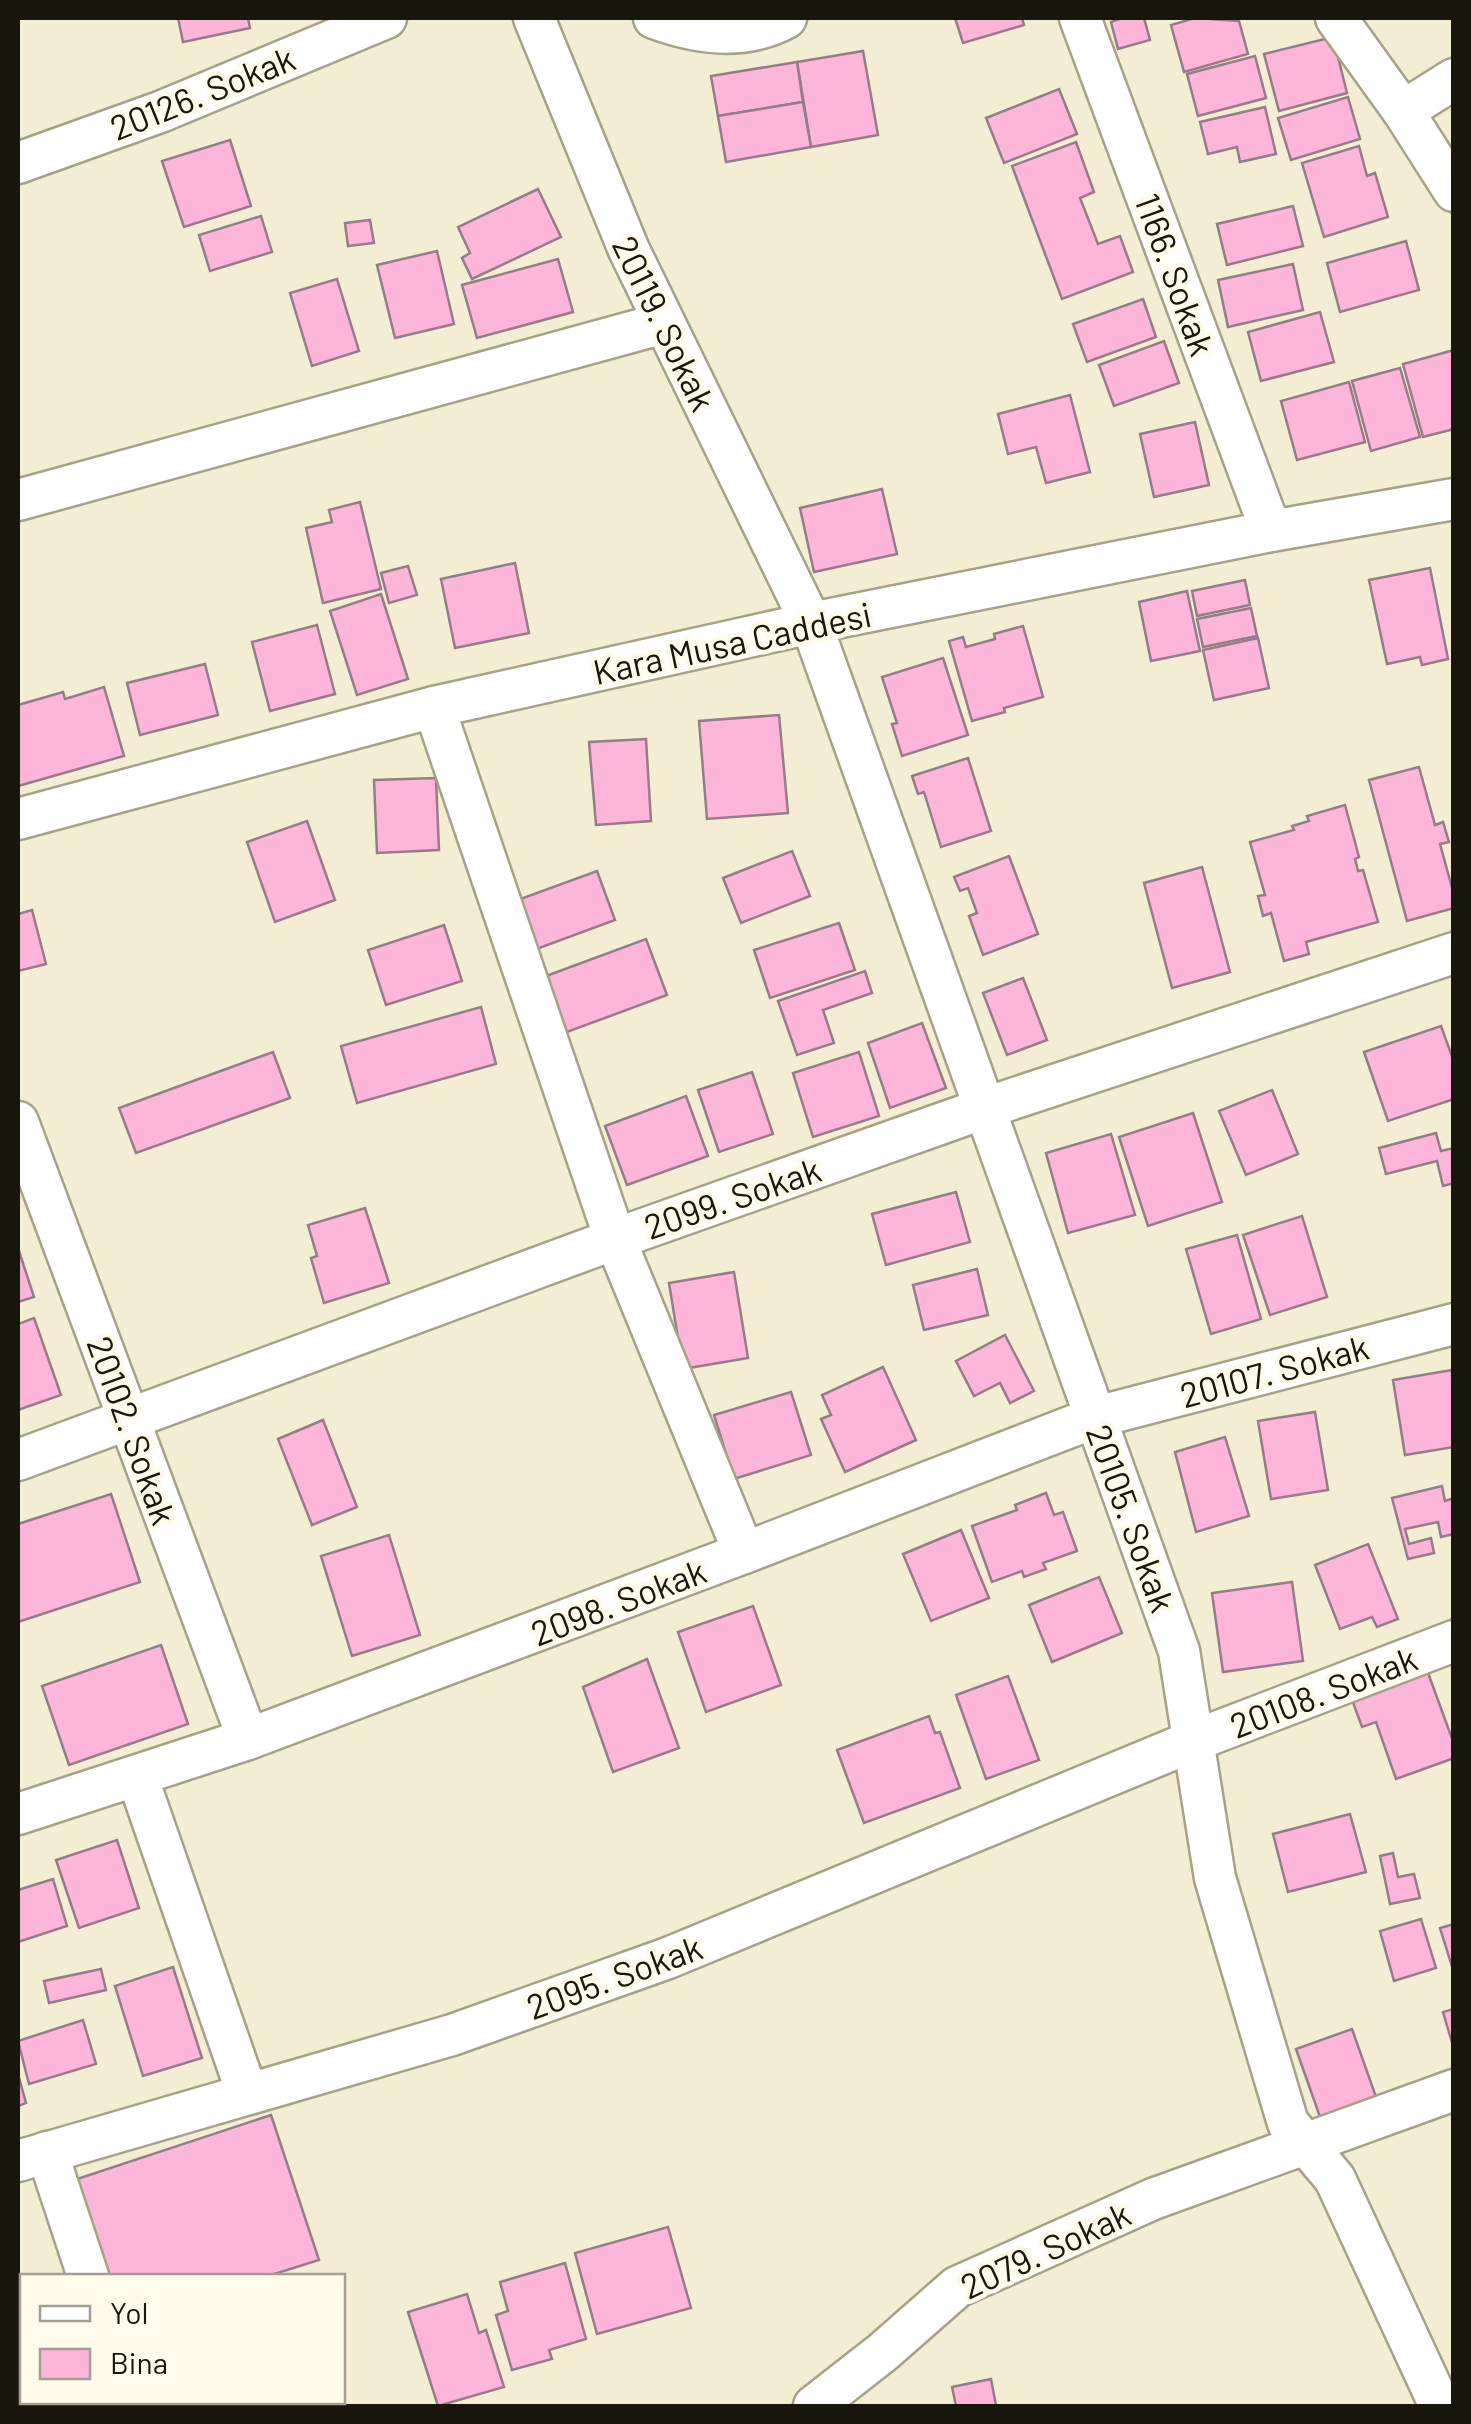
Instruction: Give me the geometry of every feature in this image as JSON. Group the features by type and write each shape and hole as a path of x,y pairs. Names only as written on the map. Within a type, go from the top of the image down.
{"street":[{"name":"20126. Sokak","path":"18,162 160,112 386,18"},
{"name":"20119. Sokak","path":"534,18 629,250 810,623"},
{"path":"654,18 730,36 786,18"},
{"name":"1166. Sokak","path":"1080,18 1271,531"},
{"path":"1336,18 1454,191"},
{"path":"1403,111 1454,79"},
{"path":"25,498 664,322"},
{"name":"Kara Musa Caddesi","path":"18,819 434,707 810,623 1454,498"},
{"name":"20105. Sokak","path":"810,623 1179,1651 1215,1878 1288,2122 1335,2178 1440,2406"},
{"path":"434,707 615,1239 744,1554"},
{"name":"2099. Sokak","path":"18,1460 615,1239 985,1108 1454,953"},
{"name":"20102. Sokak","path":"18,1122 248,1739"},
{"name":"20107. Sokak","path":"1096,1417 1454,1324"},
{"name":"2098. Sokak","path":"18,1814 248,1739 744,1554 1096,1417"},
{"name":"20108. Sokak","path":"1193,1740 1454,1640"},
{"name":"2095. Sokak","path":"32,2156 452,2035 668,1958 1193,1740"},
{"path":"137,1776 246,2093"},
{"name":"2079. Sokak","path":"814,2406 957,2287 1152,2199 1454,2090"},
{"path":"32,2156 87,2274"}],"building":[{"path":"178,18 248,18 250,28 183,42"},
{"path":"955,18 1022,18 1024,25 963,43"},
{"path":"1144,18 1150,40 1118,49 1111,22"},
{"path":"1195,18 1239,21 1248,54 1184,72 1171,25"},
{"path":"1333,37 1347,93 1279,111 1264,54"},
{"path":"863,51 878,135 811,147 797,62"},
{"path":"1255,56 1266,98 1198,116 1187,74"},
{"path":"797,62 803,102 718,116 711,76"},
{"path":"1059,89 1077,134 1004,163 986,118"},
{"path":"1348,97 1360,139 1291,160 1278,118"},
{"path":"803,102 811,147 726,162 718,116"},
{"path":"1265,107 1276,154 1240,162 1237,147 1208,154 1200,122"},
{"path":"230,140 251,206 184,227 162,161"},
{"path":"1076,142 1094,192 1080,198 1098,244 1120,236 1133,272 1062,299 1012,166"},
{"path":"1359,146 1367,176 1375,173 1388,217 1324,237 1302,163"},
{"path":"538,189 561,237 472,279 462,258 470,253 458,227"},
{"path":"1293,206 1303,246 1227,265 1217,224"},
{"path":"261,216 272,252 210,271 199,235"},
{"path":"370,220 374,243 348,246 345,223"},
{"path":"1406,241 1419,290 1340,312 1327,263"},
{"path":"437,251 454,324 395,338 377,265"},
{"path":"558,259 573,312 477,338 462,285"},
{"path":"1293,264 1303,310 1228,327 1218,280"},
{"path":"337,279 359,351 312,366 290,293"},
{"path":"1143,299 1156,337 1087,362 1073,324"},
{"path":"1320,312 1334,362 1261,381 1248,332"},
{"path":"1164,341 1179,383 1114,406 1099,365"},
{"path":"1454,350 1454,429 1423,437 1403,364"},
{"path":"1400,368 1420,437 1371,451 1352,381"},
{"path":"1349,382 1365,442 1297,460 1281,401"},
{"path":"1070,395 1090,472 1046,483 1036,447 1008,454 998,414"},
{"path":"1195,422 1209,485 1154,497 1140,434"},
{"path":"882,489 897,554 814,572 800,508"},
{"path":"360,502 381,589 323,603 306,528 332,522 329,510"},
{"path":"515,563 529,633 455,648 441,579"},
{"path":"408,566 417,595 389,603 381,573"},
{"path":"1430,568 1448,659 1422,665 1420,657 1387,664 1369,580"},
{"path":"1245,580 1250,605 1197,616 1192,591"},
{"path":"1187,591 1200,651 1151,661 1139,602"},
{"path":"381,594 408,679 357,695 330,611"},
{"path":"1251,608 1257,636 1203,647 1197,619"},
{"path":"317,625 335,694 270,711 252,642"},
{"path":"1023,626 1043,697 972,721 949,641 963,637 966,647"},
{"path":"1258,638 1269,688 1214,700 1203,650"},
{"path":"943,658 968,735 902,756 892,724 897,723 882,677"},
{"path":"205,664 218,715 140,735 127,683"},
{"path":"104,687 124,756 18,786 18,705 63,692 65,699"},
{"path":"779,715 788,813 707,819 699,721"},
{"path":"646,739 651,821 596,825 589,742"},
{"path":"968,758 991,831 941,847 924,792 918,794 912,776"},
{"path":"1419,767 1435,825 1443,822 1449,842 1440,844 1454,908 1407,921 1369,780"},
{"path":"436,778 439,850 377,853 374,780"},
{"path":"1345,805 1359,857 1355,859 1358,871 1363,870 1378,922 1306,942 1309,954 1284,961 1271,913 1263,916 1258,896 1265,895 1250,842 1294,830 1292,826 1309,821 1307,816"},
{"path":"307,821 335,900 275,922 247,842"},
{"path":"792,851 810,896 741,923 723,878"},
{"path":"1009,856 1038,934 983,955 969,916 977,913 968,888 960,891 954,877"},
{"path":"1202,867 1230,972 1172,988 1144,883"},
{"path":"597,871 615,920 534,950 515,901"},
{"path":"32,910 46,964 18,971 18,914"},
{"path":"839,923 855,970 770,998 754,950"},
{"path":"444,925 462,981 386,1005 368,950"},
{"path":"646,939 667,995 567,1032 546,976"},
{"path":"865,971 872,993 823,1010 834,1043 797,1055 778,1001"},
{"path":"1023,978 1047,1040 1007,1055 983,993"},
{"path":"481,1007 496,1064 357,1103 341,1046"},
{"path":"922,1023 946,1088 890,1108 868,1043"},
{"path":"1441,1026 1454,1062 1454,1099 1388,1121 1364,1052"},
{"path":"273,1052 290,1098 136,1153 119,1108"},
{"path":"859,1052 879,1116 813,1137 793,1073"},
{"path":"752,1072 773,1134 719,1152 698,1090"},
{"path":"1272,1090 1298,1154 1246,1175 1219,1111"},
{"path":"686,1096 708,1156 627,1185 605,1126"},
{"path":"1193,1113 1222,1202 1148,1226 1119,1137"},
{"path":"1436,1133 1441,1151 1454,1148 1454,1183 1443,1186 1437,1161 1386,1174 1379,1148"},
{"path":"1111,1134 1135,1215 1068,1233 1046,1153"},
{"path":"956,1192 970,1242 886,1265 872,1214"},
{"path":"365,1208 389,1283 324,1303 311,1258 317,1256 308,1225"},
{"path":"1302,1216 1327,1297 1270,1315 1243,1235"},
{"path":"1237,1235 1261,1319 1211,1334 1186,1249"},
{"path":"18,1248 34,1297 18,1302"},
{"path":"977,1269 988,1315 924,1330 913,1285"},
{"path":"734,1272 748,1358 683,1369 669,1283"},
{"path":"34,1318 61,1395 18,1410 18,1324"},
{"path":"1005,1335 1034,1391 1010,1403 1000,1383 974,1396 956,1361"},
{"path":"883,1367 916,1440 845,1472 821,1419 831,1415 822,1395"},
{"path":"1452,1370 1454,1447 1405,1455 1393,1380"},
{"path":"791,1392 811,1455 734,1479 714,1415"},
{"path":"1315,1412 1328,1490 1271,1499 1258,1421"},
{"path":"323,1420 357,1507 312,1525 278,1439"},
{"path":"1225,1437 1249,1516 1196,1532 1175,1452"},
{"path":"1442,1486 1445,1501 1454,1498 1454,1534 1441,1537 1438,1522 1405,1529 1409,1544 1431,1538 1434,1553 1408,1559 1392,1498"},
{"path":"1046,1493 1054,1515 1063,1512 1077,1551 1043,1563 1046,1569 1024,1577 1022,1571 992,1582 972,1526 1017,1510 1015,1505"},
{"path":"111,1494 140,1582 18,1622 18,1524"},
{"path":"961,1530 989,1598 931,1621 903,1554"},
{"path":"389,1535 420,1635 352,1656 321,1556"},
{"path":"1368,1544 1398,1619 1377,1627 1372,1617 1340,1629 1315,1565"},
{"path":"1099,1577 1122,1633 1052,1662 1029,1605"},
{"path":"1292,1582 1303,1661 1223,1672 1212,1593"},
{"path":"753,1606 781,1685 706,1712 678,1632"},
{"path":"161,1645 188,1724 69,1765 42,1686"},
{"path":"647,1659 679,1748 613,1772 583,1687"},
{"path":"1427,1670 1454,1744 1454,1758 1396,1779 1376,1722 1362,1727 1351,1697"},
{"path":"1008,1676 1039,1760 986,1779 956,1695"},
{"path":"929,1716 935,1733 940,1732 960,1788 864,1823 837,1750"},
{"path":"1350,1814 1366,1872 1288,1892 1273,1834"},
{"path":"117,1840 139,1908 79,1928 56,1860"},
{"path":"1393,1853 1398,1877 1414,1874 1420,1898 1390,1904 1380,1856"},
{"path":"53,1879 67,1926 18,1942 18,1890"},
{"path":"1421,1919 1436,1968 1394,1981 1380,1931"},
{"path":"1454,1924 1454,1973 1440,1928"},
{"path":"173,1967 202,2058 143,2076 115,1986"},
{"path":"101,1969 106,1990 49,2003 44,1981"},
{"path":"1454,2009 1454,2046 1453,2046 1443,2012"},
{"path":"83,2020 96,2064 29,2084 18,2041"},
{"path":"1352,2029 1376,2097 1320,2117 1296,2049"},
{"path":"18,2074 26,2103 18,2106"},
{"path":"271,2115 319,2260 274,2274 98,2274 68,2182"},
{"path":"668,2227 691,2308 597,2334 575,2253"},
{"path":"565,2263 586,2339 549,2350 552,2359 512,2370 496,2315 508,2311 500,2282"},
{"path":"467,2294 479,2333 486,2330 504,2387 438,2406 408,2312"},
{"path":"991,2379 996,2405 956,2406 952,2387"}]}
